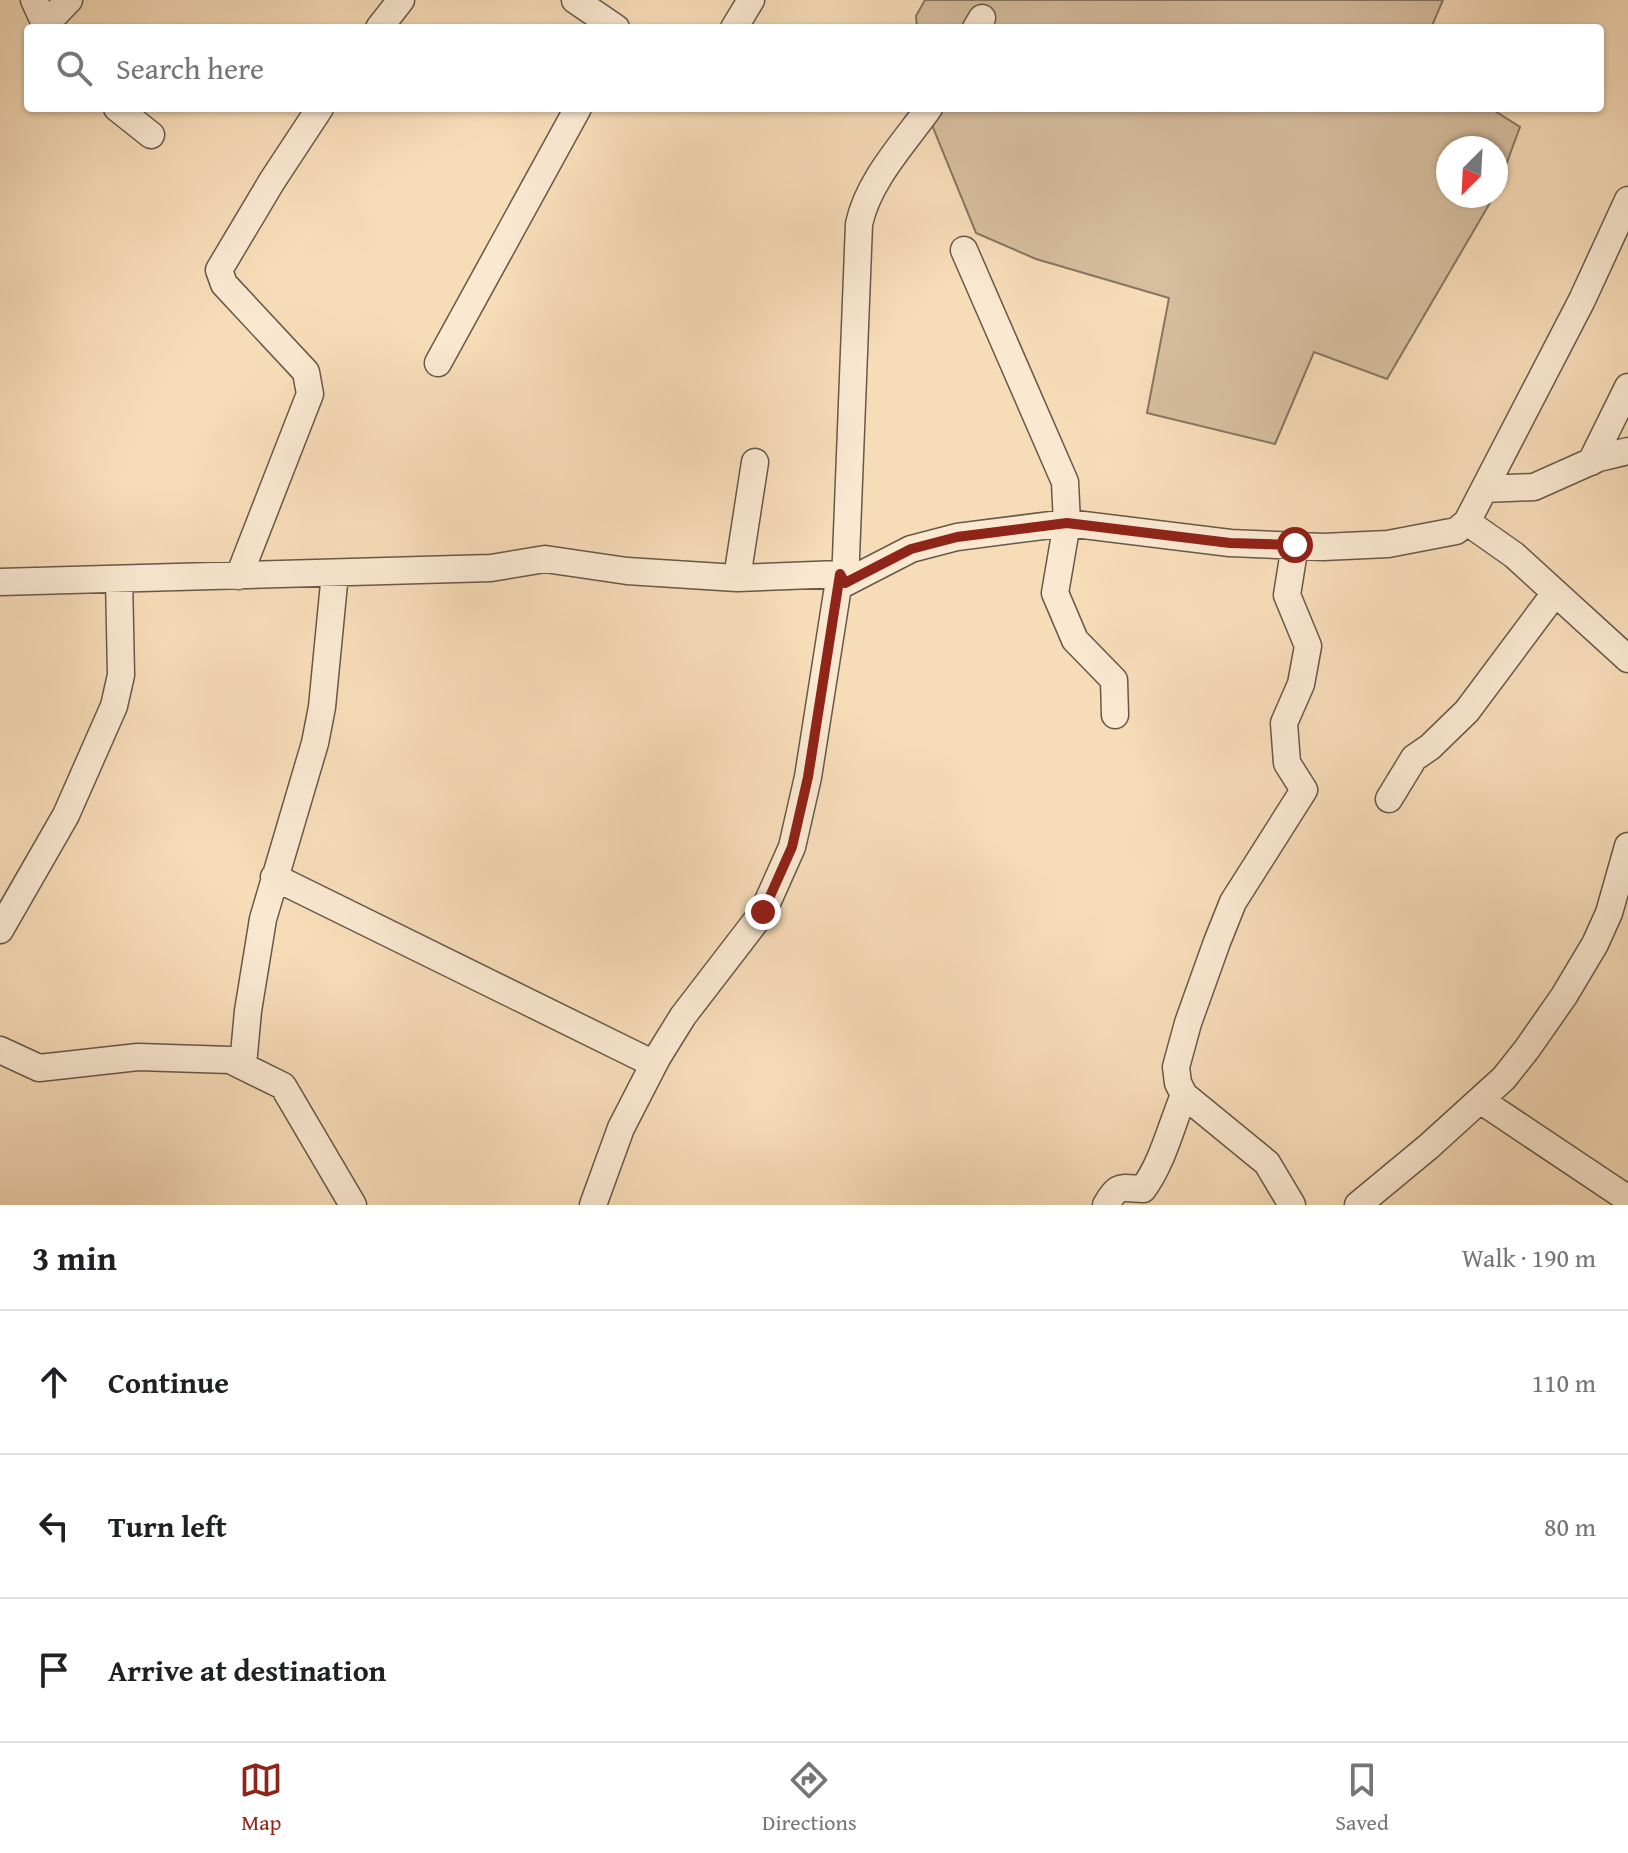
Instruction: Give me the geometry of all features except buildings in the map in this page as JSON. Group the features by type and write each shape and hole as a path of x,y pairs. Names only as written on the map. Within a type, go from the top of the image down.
{"street":[{"path":"34,0 45,24"},
{"path":"49,24 69,0"},
{"path":"382,24 401,0"},
{"path":"575,0 610,24"},
{"path":"736,24 751,0"},
{"path":"122,112 151,135"},
{"path":"239,576 310,394 306,372 224,284 219,270 317,112"},
{"path":"438,363 576,112"},
{"path":"593,1205 621,1128 654,1064 683,1016 763,912 792,847 808,777 842,579 859,224 862,210 875,185 926,112"},
{"path":"0,582 491,568 545,559 627,571 737,578 842,579 911,549 957,537 1067,523 1230,543 1323,547 1388,544 1456,531 1467,522 1582,300 1628,200"},
{"path":"964,250 1065,482 1067,523 1055,593 1075,640 1114,680 1115,715"},
{"path":"1591,462 1628,387"},
{"path":"1484,489 1534,487 1591,462 1628,451"},
{"path":"737,578 755,462"},
{"path":"1467,522 1514,555 1628,659"},
{"path":"1292,1205 1267,1163 1218,1126 1184,1095 1178,1083 1176,1067 1188,1023 1233,902 1304,790 1287,763 1284,723 1301,684 1308,646 1287,595 1295,545"},
{"path":"243,1065 250,996 263,919 317,735 326,678 335,573"},
{"path":"0,930 66,815 114,706 121,675 119,579"},
{"path":"1389,799 1414,758 1467,711 1555,593"},
{"path":"1358,1205 1504,1078 1527,1049 1595,944 1609,913 1628,846"},
{"path":"274,877 654,1064"},
{"path":"0,1050 39,1068 138,1057 230,1060 243,1065 283,1086 353,1205"},
{"path":"1106,1205 1114,1191 1122,1187 1143,1189 1160,1162 1162,1149 1184,1095"},
{"path":"1480,1100 1628,1199"}],"shaded area":[{"path":"925,0 1443,0 1433,24 917,24 916,16"},
{"path":"927,112 1496,112 1520,127 1508,160 1508,136 1436,136 1436,208 1487,208 1387,379 1314,352 1275,444 1147,413 1169,298 1036,259 976,233"}],"route":[{"path":"763,912 792,847 808,777 840,574 845,583 911,549 957,537 1067,523 1230,543 1295,545"}]}
